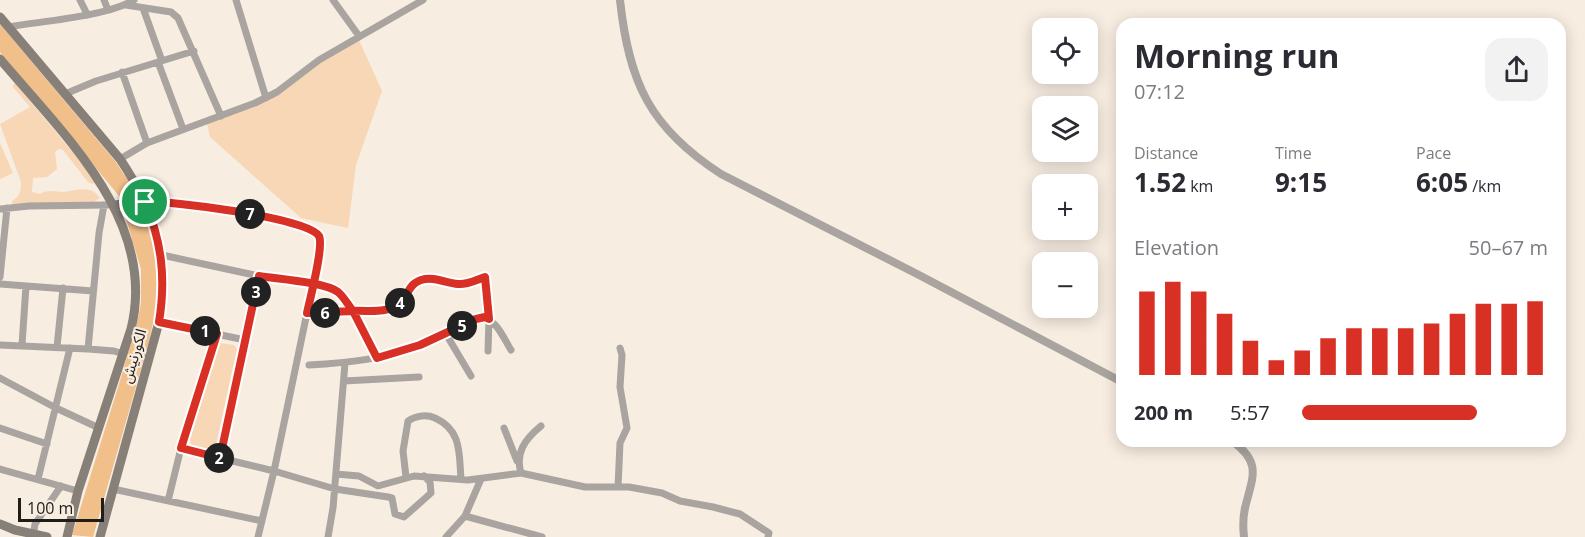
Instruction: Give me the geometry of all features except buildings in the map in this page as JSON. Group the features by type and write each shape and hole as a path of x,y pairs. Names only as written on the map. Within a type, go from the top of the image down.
{"main road":[{"name":"الكورنيش","path":"0,17 120,159 135,182 154,225 162,255 164,291 159,322 100,537"},
{"name":"الكورنيش","path":"0,60 95,175 113,205 129,245 137,279 136,309 124,354 78,491 67,537"},
{"path":"113,205 142,202"},
{"path":"0,524 34,536 47,537"},
{"path":"0,530 15,530"}],"street":[{"path":"80,0 87,14"},
{"path":"104,0 108,10"},
{"path":"8,27 108,10 134,0"},
{"path":"236,0 266,98"},
{"path":"333,0 359,36"},
{"path":"120,159 147,143 266,98 283,89 319,60 423,0"},
{"path":"620,0 631,60 647,103 665,127 697,158 721,174 1116,379"},
{"path":"126,5 166,10 175,14 183,26 221,116"},
{"path":"143,8 183,129"},
{"path":"65,94 83,85 122,72 194,51"},
{"path":"122,72 147,143"},
{"path":"142,202 167,202 270,217 311,229 319,235 321,246 258,537"},
{"path":"0,277 4,209 113,205 93,291 88,348"},
{"path":"162,255 259,276 327,287 339,293 353,311 377,358"},
{"path":"220,458 259,276"},
{"path":"307,313 391,309 402,301 411,285 422,280 437,279 460,284 485,277 489,319 488,351"},
{"path":"0,284 93,291"},
{"path":"22,345 26,286"},
{"path":"57,347 63,288"},
{"path":"309,364 345,363 377,358 406,350 485,317 489,319 511,350"},
{"path":"159,322 245,340"},
{"path":"168,501 181,448 217,334"},
{"path":"446,334 471,376"},
{"path":"0,345 88,348 124,354"},
{"path":"38,479 70,348"},
{"path":"618,487 620,443 627,429 620,387 622,355 620,348"},
{"path":"328,537 332,520 345,363"},
{"path":"344,381 419,377"},
{"path":"0,378 99,428"},
{"path":"406,477 403,451 408,421 414,417 432,417 448,425 455,435 461,480"},
{"path":"518,464 524,444 541,426"},
{"path":"504,428 521,473"},
{"path":"0,429 47,444"},
{"path":"1238,447 1248,456 1253,468 1252,485 1245,509 1244,537"},
{"path":"181,448 335,489 392,498 395,514 404,517 431,493 430,482 424,476"},
{"path":"0,469 78,491"},
{"path":"336,474 359,476 378,486 406,477 424,476 461,480 521,473 585,488 618,487 662,493 680,501 740,514 769,533 768,537"},
{"path":"446,537 465,516 481,479"},
{"path":"34,536 34,524 61,486"},
{"path":"113,489 262,521"},
{"path":"465,516 542,537"}],"shaded area":[{"path":"0,24 115,161 135,191 133,198 126,197 126,200 119,196 0,52"},
{"path":"359,40 382,91 356,165 348,228 301,218 210,137 207,123 279,95 319,61"},
{"path":"15,83 81,162 95,183 88,182 63,150 59,149 55,152 57,169 47,177 33,178 32,192 40,194 49,191 88,190 100,198 92,203 12,206 12,201 20,193 21,182 0,124 30,107 12,86"},
{"path":"0,143 13,173 0,179"},
{"path":"136,210 145,213 156,250 159,281 157,305 149,341 93,537 72,535 119,384 141,303 141,269 125,216 127,212 136,212"},
{"path":"220,343 234,345 237,349 215,449 212,451 192,446 190,440 217,346"}],"route":[{"path":"145,202 162,255 164,291 159,322 217,334 181,448 220,458 259,276 313,284 327,287 339,293 353,311 391,309 402,301 411,285 417,281 437,279 460,284 485,277 489,319 481,317 420,345 377,358 353,311 307,313 313,284 319,254 321,246 319,235 315,231 270,217 167,202 145,202"}]}
